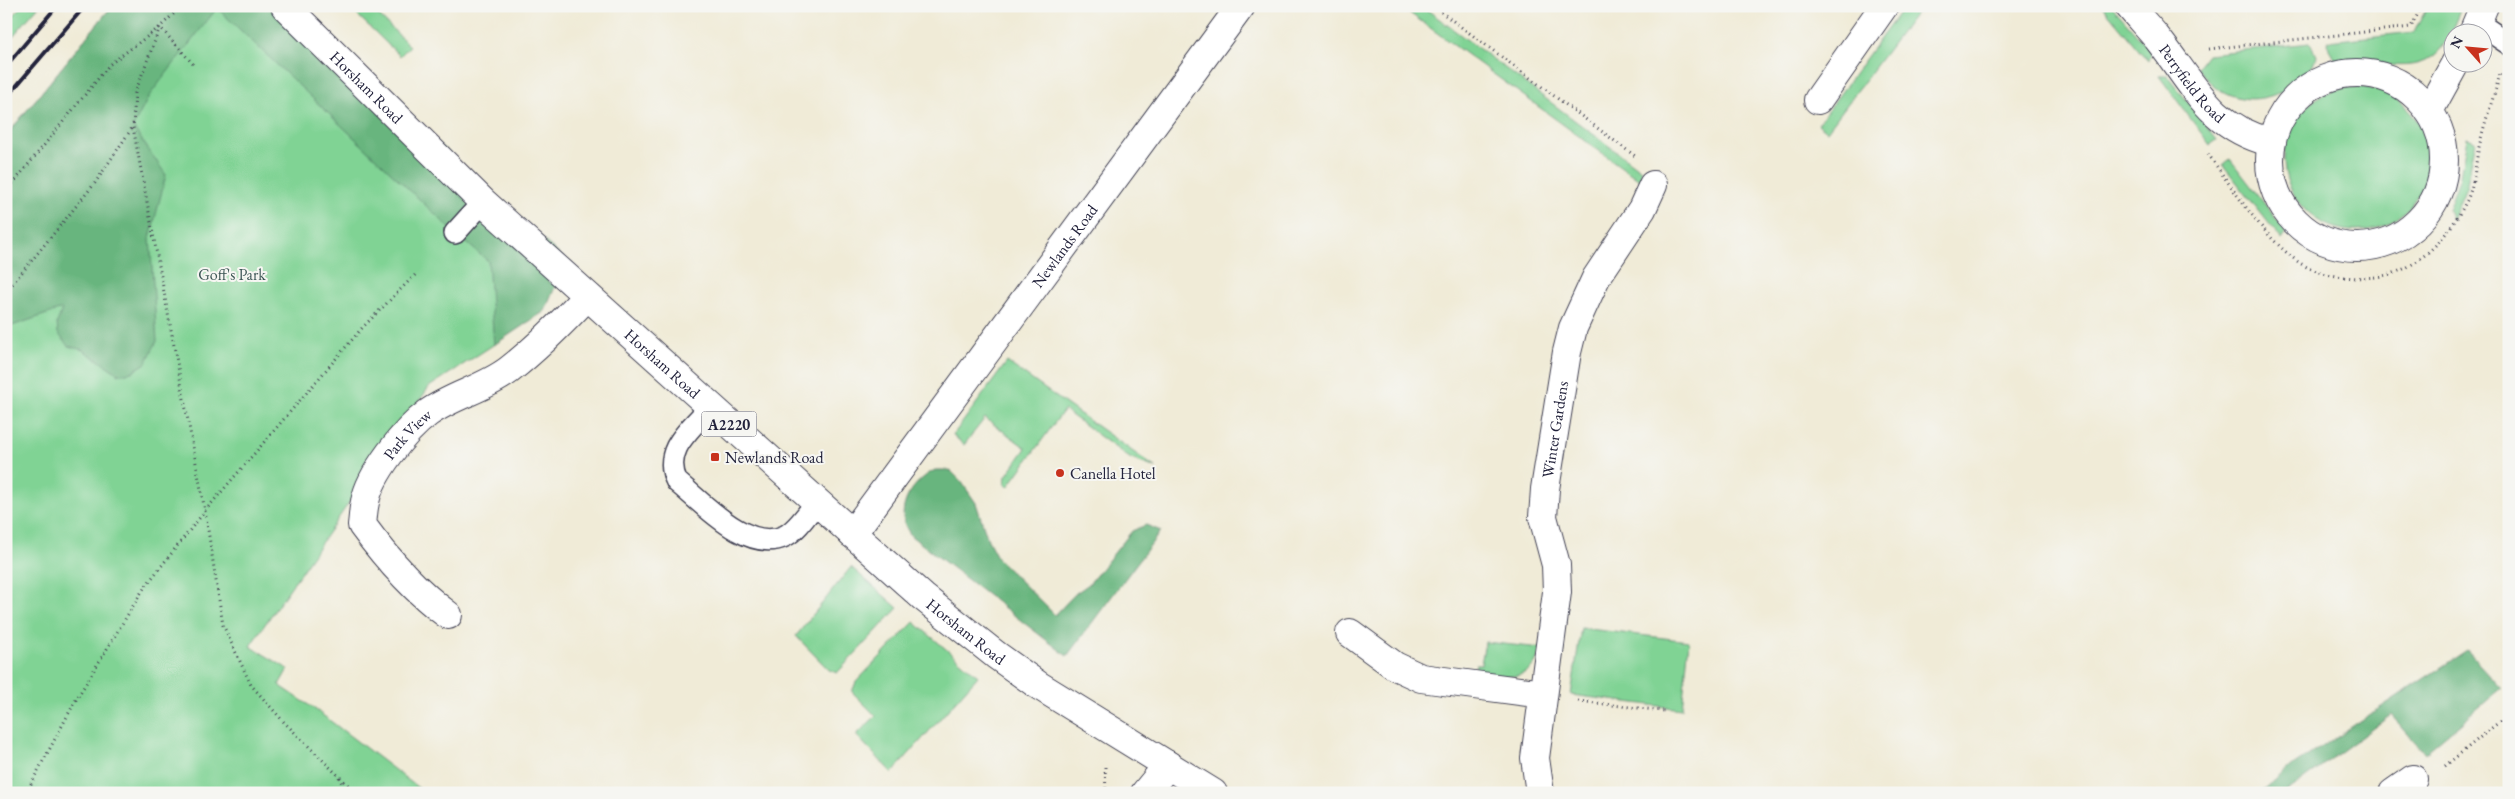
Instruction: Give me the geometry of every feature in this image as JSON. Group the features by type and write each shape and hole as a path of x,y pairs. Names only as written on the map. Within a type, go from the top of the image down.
{"street":[{"name":"Horsham Road","path":"285,6 483,202 923,597 996,655 1099,725 1213,793"},
{"name":"Newlands Road","path":"852,534 1242,6"},
{"path":"1818,100 1884,6"},
{"name":"Perryfield Road","path":"2129,6 2157,37 2194,90 2227,124 2248,136 2270,142"},
{"path":"2356,72 2385,77 2410,90 2429,111 2441,136 2445,165 2438,192 2423,217 2401,236 2374,246 2345,247 2317,238 2293,221 2277,196 2270,168 2270,142 2284,112 2303,90 2328,77 2356,72"},
{"path":"2429,111 2450,72"},
{"name":"Winter Gardens","path":"1540,793 1535,758 1558,592 1556,565 1542,517 1567,352 1573,328 1596,278 1642,209 1653,185"},
{"name":"Park View","path":"448,614 409,582 378,548 362,525 365,501 376,476 404,437 428,413 456,398 485,386 509,370 571,314 587,296"},
{"path":"1350,633 1395,666 1421,678 1543,694"},
{"path":"1145,793 1168,765"}],"lane":[{"path":"2478,21 2509,44"},
{"path":"455,233 483,202"},
{"path":"710,407 679,443 672,457 672,471 677,482 744,535 758,540 773,540 785,536 798,526 816,502"}],"path":[{"path":"6,192 110,64 160,27 182,6"},
{"path":"1434,6 1638,159 1649,171 1653,185"},
{"path":"2182,72 2203,50 2411,27 2422,6"},
{"path":"160,27 193,64"},
{"path":"160,27 135,93 133,127 205,511 224,625 251,685 284,722 356,793"},
{"path":"2205,150 2262,226 2298,262 2332,276 2359,278 2398,272 2425,255 2452,227 2467,200 2480,140 2503,66"},
{"path":"6,292 95,183 133,127"},
{"path":"26,793 76,698 144,588 205,511 363,327 417,272"},
{"path":"1543,694 1566,699 1664,711"},
{"path":"2403,786 2429,778 2509,714"},
{"path":"1104,762 1106,793"},
{"path":"338,774 346,793"}],"green space":[{"path":"21,6 39,6 6,44 6,25"},
{"name":"Goff's Park","path":"112,6 288,6 545,311 429,387 250,646 288,669 279,685 316,710 425,793 6,793 6,136"},
{"path":"112,6 288,6 571,265 555,287 545,311 494,345 488,261 455,233 217,8 149,96 133,127 166,175 150,238 157,341 146,363 132,372 119,374 83,350 68,346 58,333 57,323 62,309 6,328 6,136"},
{"path":"348,6 369,6 410,46 400,56"},
{"path":"1400,6 1422,6 1641,170 1642,182"},
{"path":"1904,6 1921,6 1827,131 1818,124"},
{"path":"2102,6 2112,6 2151,51 2148,61"},
{"path":"2428,6 2461,6 2455,22 2442,22 2442,47 2429,59 2419,63 2406,66 2357,60 2336,61 2329,49 2328,41 2414,32"},
{"path":"2310,43 2316,56 2309,70 2285,90 2257,99 2231,95 2218,89 2197,67 2207,54"},
{"path":"2159,76 2168,76 2217,140 2210,145"},
{"path":"2356,87 2384,92 2407,108 2423,131 2428,159 2423,187 2407,210 2384,226 2356,231 2328,226 2305,210 2289,187 2284,159 2289,131 2305,108 2328,92"},
{"path":"2467,138 2476,141 2466,188 2452,220 2448,210 2460,176"},
{"path":"2230,159 2287,233 2282,240 2223,165"},
{"path":"1007,362 1156,468 1131,459 1064,410 1008,487 1005,483 1006,476 1026,448 985,418 964,445 953,435"},
{"path":"935,470 950,470 961,481 976,503 988,540 998,559 1055,615 1076,593 1089,584 1132,531 1146,525 1161,531 1067,656 911,536 904,522 904,506 916,485"},
{"path":"851,567 898,608 837,673 829,670 796,636"},
{"path":"914,622 978,676 892,773 856,735 876,716 852,692 856,682"},
{"path":"1581,628 1689,641 1682,709 1571,695"},
{"path":"1485,642 1541,648 1537,660 1524,673 1506,677 1474,673 1476,664 1481,664"},
{"path":"2467,650 2502,688 2425,753 2391,715 2285,793 2261,793 2294,765"}],"railway":[{"path":"6,66 57,6"},
{"path":"6,98 85,6"}],"place":[{"name":"Newlands Road","path":"715,457"},
{"name":"Canella Hotel","path":"1060,473"}]}
